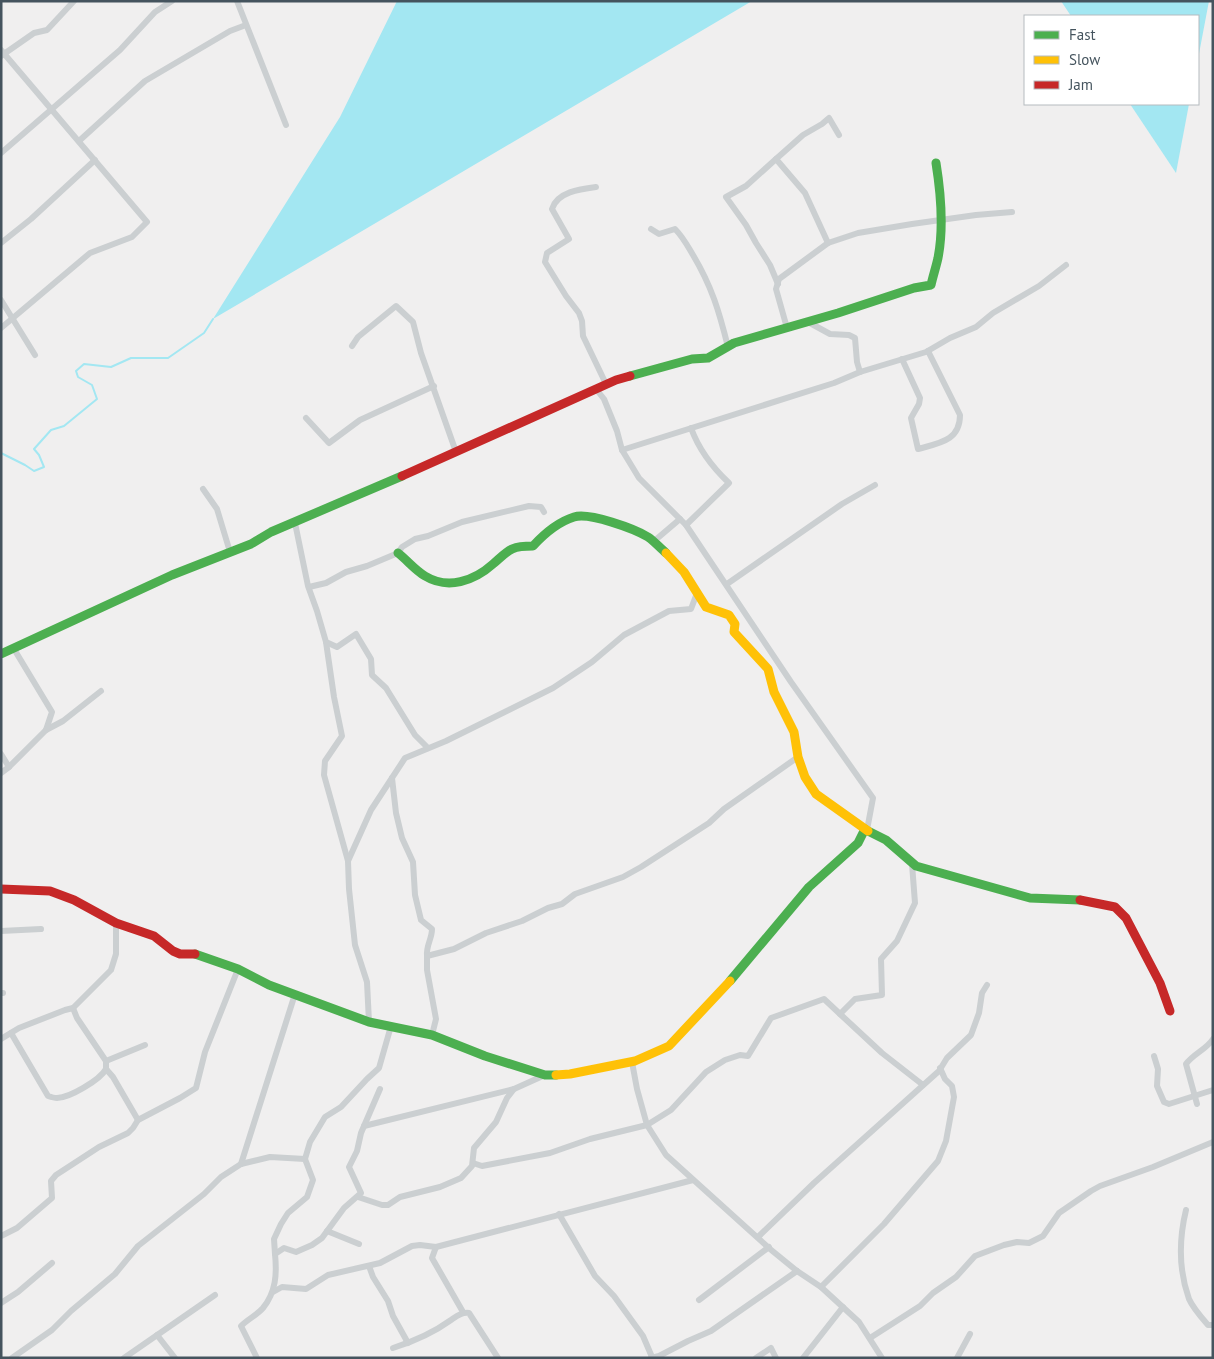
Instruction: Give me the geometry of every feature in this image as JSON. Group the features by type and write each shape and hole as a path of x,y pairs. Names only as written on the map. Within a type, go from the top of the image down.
{"street":[{"path":"1,328 90,253 132,237 147,222 2,53 34,33 47,30 74,1"},
{"path":"1,153 120,50 155,12 172,1"},
{"path":"237,1 286,125"},
{"path":"79,141 145,81 230,31 246,25"},
{"path":"778,284 770,265 746,225 726,197 746,186 803,135 829,118 839,135"},
{"path":"1,243 32,219 95,160"},
{"path":"776,160 805,193 828,243"},
{"path":"1,654 172,575 255,542 271,532 616,380 692,359 708,358 734,343 808,322 914,288 930,285 938,258 940,220 940,190 936,163"},
{"path":"596,187 565,194 554,202 552,209 569,239 547,253 544,262 579,313 582,321 583,336 606,384"},
{"path":"787,328 776,289 779,279 828,243 858,233 976,215 1012,212"},
{"path":"651,229 659,234 674,229 682,236 709,284 718,305 728,346"},
{"path":"622,450 834,383 860,372 928,351 950,338 976,327 993,313 1054,275 1066,265"},
{"path":"1,300 14,318 35,355"},
{"path":"352,346 358,337 396,306 413,322 421,353 456,452"},
{"path":"808,322 830,334 849,335 855,338 857,362 860,372"},
{"path":"902,359 920,398 919,404 911,418 918,448 943,442 954,435 960,424 960,415 928,351"},
{"path":"306,418 329,443 360,420 434,386"},
{"path":"1,889 50,891 74,900 116,923 154,936 172,951 180,954 193,953 238,969 269,985 369,1022 432,1035 485,1056 544,1075 570,1074 632,1062 669,1046 741,970 808,887 858,843 866,830 873,798 791,682 683,522 639,478 622,450 617,430 604,400 596,389"},
{"path":"653,542 683,522 729,483 708,461 694,438 691,428"},
{"path":"726,584 842,504 875,485"},
{"path":"203,489 217,509 230,552"},
{"path":"309,587 326,583 346,572 367,566 398,553 402,547 415,539 428,536 462,522 529,506 541,507 544,512"},
{"path":"398,553 425,576 452,584 473,578 516,546 533,546 546,532 575,516 613,522 638,532 653,542 684,572 706,607 729,615 735,624 734,632 768,669 774,692 794,732 798,757 805,777 816,794 866,830 886,840 912,864 944,875 1030,898 1087,900 1115,907 1126,918 1156,975 1170,1011"},
{"path":"295,523 309,587 326,642 342,736 325,760 324,775 348,861 355,946 367,982 369,1022"},
{"path":"348,861 371,810 405,758 446,741 552,688 592,662 624,635 669,611 691,609 697,593"},
{"path":"326,642 337,647 356,634 372,659 372,674 386,688 415,735 428,748"},
{"path":"14,648 52,712 63,721"},
{"path":"1,774 46,730 63,721 101,692"},
{"path":"46,730 52,712"},
{"path":"1,754 9,766"},
{"path":"427,956 454,949 486,934 522,921 548,908 562,904 575,894 635,871 709,823 724,809 798,757"},
{"path":"392,778 396,813 402,838 413,862 415,896 421,920 432,928 432,936 426,948 427,970 436,1019 432,1035"},
{"path":"840,1014 855,999 882,995 881,959 897,941 915,903 912,864"},
{"path":"1,1039 54,1014 73,1008 111,970 116,954 116,923"},
{"path":"1,931 41,929"},
{"path":"1,1236 17,1228 52,1198 52,1181 56,1175 99,1147 128,1133 134,1128 138,1120 196,1088 205,1052 238,969"},
{"path":"758,1237 814,1183 923,1085 971,1035 979,1013 982,993 987,985"},
{"path":"242,1164 295,994"},
{"path":"473,1163 482,1166 550,1153 590,1139 647,1125 671,1110 706,1072 725,1060 740,1055 748,1056 771,1018 824,1000 882,1053 923,1085"},
{"path":"11,1033 48,1096 57,1098 70,1094 102,1075 106,1069 106,1061 77,1018 73,1008"},
{"path":"257,1358 241,1326 262,1309 273,1292 277,1271 274,1239 288,1213 307,1197 313,1180 305,1159 310,1142 325,1117 341,1107 379,1068 391,1026"},
{"path":"1197,1104 1186,1064 1191,1057 1213,1039"},
{"path":"106,1061 145,1045"},
{"path":"1154,1056 1158,1070 1157,1086 1164,1102 1169,1104 1213,1090"},
{"path":"632,1062 647,1125 666,1155 768,1247 797,1271 821,1287 859,1322 882,1358"},
{"path":"821,1287 884,1224 938,1161 946,1141 954,1097 952,1086 945,1079 940,1068"},
{"path":"106,1069 113,1077 138,1120"},
{"path":"364,1126 514,1089 544,1075"},
{"path":"275,1254 284,1248 296,1252 312,1245 322,1238 344,1208 361,1194 349,1167 357,1150 360,1133 380,1089"},
{"path":"358,1197 388,1205 400,1197 440,1187 462,1178 473,1163 474,1148 496,1122 507,1098 514,1089"},
{"path":"870,1338 909,1314 933,1293 947,1285 975,1256 1004,1245 1017,1242 1029,1243 1043,1236 1059,1213 1100,1186 1153,1167 1213,1142"},
{"path":"12,1358 52,1330 71,1311 115,1274 138,1246 204,1194 221,1177 242,1164 270,1157 305,1159"},
{"path":"273,1292 282,1287 306,1289 336,1272 369,1266 412,1246 436,1247 693,1180"},
{"path":"1186,1210 1183,1223 1180,1263 1190,1300 1208,1324 1213,1325"},
{"path":"559,1214 596,1276 614,1296 643,1336 652,1357 659,1356 711,1331 797,1271"},
{"path":"327,1231 359,1244"},
{"path":"436,1247 432,1258 463,1312"},
{"path":"699,1300 768,1247"},
{"path":"1,1303 18,1292 52,1262"},
{"path":"369,1266 408,1343"},
{"path":"124,1358 215,1295"},
{"path":"803,1358 843,1307"},
{"path":"393,1348 432,1333 463,1312 469,1313 498,1358"},
{"path":"957,1358 970,1334"},
{"path":"157,1335 175,1358"},
{"path":"756,1358 771,1348 776,1358"}],"water":[{"path":"397,1 752,1 213,319 340,117"},
{"path":"1061,1 1209,1 1199,54 1199,15 1070,15"},
{"path":"1131,105 1189,105 1176,173"}],"waterway":[{"path":"1,453 34,471 44,467 34,449 51,430 64,426 97,399 92,385 78,377 76,371 84,364 111,367 131,358 168,358 204,333 213,319"}],"traffic: fast":[{"path":"630,376 692,359 708,358 734,343 838,313 914,288 931,285 938,258 941,234 936,163"},
{"path":"1,654 172,575 251,544 271,532 402,476"},
{"path":"398,553 425,576 443,582 460,582 486,570 510,550 533,546 557,525 568,519 581,516 601,519 633,530 648,537 666,553"},
{"path":"730,981 809,887 858,843 865,829"},
{"path":"868,831 886,840 916,866 1030,898 1080,900"},
{"path":"195,954 238,969 269,985 369,1022 432,1035 485,1056 545,1075 556,1075"}],"traffic: slow":[{"path":"666,553 684,572 706,607 729,615 735,624 734,632 768,669 774,692 794,732 798,757 805,777 816,794 868,831"},
{"path":"556,1075 635,1061 669,1046 730,981"}],"traffic: jam":[{"path":"402,476 616,380 630,376"},
{"path":"1,889 50,891 74,900 116,923 154,936 173,951 180,954 195,954"},
{"path":"1080,900 1115,907 1126,918 1160,983 1170,1011"}]}
